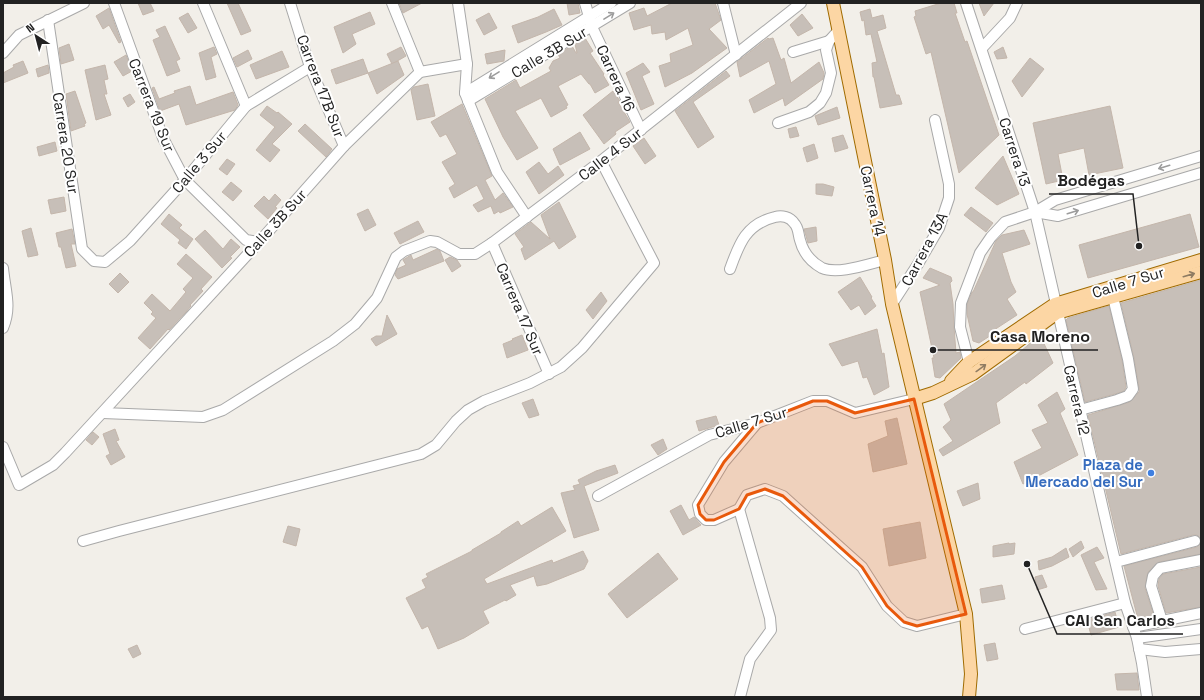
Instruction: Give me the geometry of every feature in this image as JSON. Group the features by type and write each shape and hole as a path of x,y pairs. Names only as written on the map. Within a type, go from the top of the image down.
{"main road":[{"name":"Carrera 14","path":"833,3 885,260 892,304 966,614 971,674 969,697"},
{"name":"Calle 7 Sur","path":"1056,308 1201,260"},
{"name":"Calle 7 Sur","path":"1056,308 1113,298 1201,272"},
{"path":"947,385 969,362 1056,308"},
{"path":"914,399 933,393 947,385 973,374 1056,308"}],"street":[{"path":"3,53 19,35 84,3"},
{"name":"Carrera 19 Sur","path":"114,3 163,138 185,180 246,240 259,242"},
{"path":"203,3 246,106"},
{"name":"Carrera 17B Sur","path":"290,3 310,67 344,146"},
{"path":"392,3 420,72 467,64"},
{"path":"458,3 467,64 466,97 498,172 527,217"},
{"name":"Carrera 16","path":"585,3 590,22 641,130"},
{"path":"590,22 611,3"},
{"name":"Calle 3B Sur","path":"466,97 590,22 630,3"},
{"path":"723,3 736,55"},
{"name":"Calle 4 Sur","path":"103,413 203,417 223,410 333,341 355,324 376,298 396,257 404,251 430,241 437,242 458,254 474,254 492,243 601,162 801,3"},
{"name":"Carrera 13","path":"966,3 1035,212 1056,308"},
{"path":"982,48 1010,18 1017,3"},
{"name":"Carrera 20 Sur","path":"48,20 82,249 94,261"},
{"path":"793,52 828,41 838,31"},
{"path":"778,123 809,112 820,103 826,93 831,73 826,50 828,41"},
{"name":"Calle 3 Sur","path":"94,261 105,262 130,241 185,180 246,106 310,67"},
{"name":"Calle 3B Sur","path":"3,447 19,485 53,465 103,413 259,242 344,146 420,72"},
{"name":"Carrera 13A","path":"892,304 939,228 949,198 949,184 935,120"},
{"path":"969,362 960,327 960,303 980,254 991,237 1005,222 1035,212 1055,200 1201,156"},
{"path":"83,541 421,454 436,445 456,420 468,410 484,401 530,383 561,367 582,348 654,263 601,162"},
{"path":"1035,212 1058,216 1201,173"},
{"path":"730,269 746,233 755,224 766,219 779,216 794,222 805,253 813,262 824,268 838,270 885,260"},
{"name":"Carrera 17 Sur","path":"492,243 549,374"},
{"path":"3,268 8,307 3,328"},
{"path":"1080,410 1128,396 1133,389 1128,359 1113,298"},
{"name":"Carrera 12","path":"1056,308 1125,603 1137,638 1147,697"},
{"name":"Calle 7 Sur","path":"598,496 709,435 757,423 813,401 827,401 855,413 914,399"},
{"path":"757,423 724,462 698,505 700,514 706,520 714,520 739,509 747,495 765,489 783,496 862,567 887,606 904,622 917,626 966,614"},
{"path":"739,509 770,618 771,630 750,658 740,697"},
{"path":"1116,562 1195,542"},
{"path":"1162,621 1151,586 1153,576 1160,568 1201,560"},
{"path":"1025,629 1125,603"},
{"path":"1133,627 1201,613"},
{"path":"1137,638 1201,629"},
{"path":"1139,649 1165,652 1201,649"}],"highlighted area":[{"path":"914,399 966,614 917,626 904,622 887,606 862,567 783,496 765,489 747,495 739,509 714,520 706,520 700,514 698,505 724,462 757,423 813,401 827,401 855,413"}],"building":[{"path":"138,3 150,3 154,11 143,15"},
{"path":"227,3 238,3 251,31 241,35"},
{"path":"399,3 422,3 403,13"},
{"path":"567,3 578,3 580,13 569,15"},
{"path":"672,3 715,3 721,20 709,29 727,48 692,73 665,87 659,66 671,62 670,54 693,45 688,28 666,40 665,32 652,34 651,25 634,30 629,13 644,8 647,16"},
{"path":"941,3 954,3 957,13 955,13 965,42 967,41 999,135 959,173 931,52 926,54 914,17 916,16 915,11"},
{"path":"979,3 994,3 984,16"},
{"path":"109,8 121,42 119,43 109,25 103,29 96,16"},
{"path":"554,9 562,25 518,43 512,26 538,17"},
{"path":"870,9 872,18 883,15 886,28 877,31 896,95 899,95 902,104 880,108 873,77 872,63 877,62 871,34 866,35 864,20 862,21 860,12"},
{"path":"370,12 375,24 352,34 356,44 343,53 334,27"},
{"path":"188,13 197,28 188,33 179,18"},
{"path":"489,13 497,28 484,35 476,20"},
{"path":"802,14 813,28 798,36 790,25"},
{"path":"165,26 180,59 176,61 180,71 167,76 153,40 160,37 156,30"},
{"path":"585,38 593,51 590,53 604,74 603,75 609,85 595,93 590,84 581,74 558,86 568,105 566,106 567,108 551,117 541,98 515,111 538,148 517,160 503,137 485,99 516,80 520,88 551,71 549,68 553,61 560,58 558,54 572,46 577,53 575,44"},
{"path":"768,38 773,38 781,60 784,58 791,83 819,62 824,73 823,79 785,106 783,98 754,113 749,100 776,84 769,61 740,77 737,62"},
{"path":"69,44 74,60 61,64 59,48"},
{"path":"214,47 217,54 211,57 216,77 206,80 199,53"},
{"path":"401,47 406,56 392,64 387,54"},
{"path":"1003,47 1007,58 997,59 994,52"},
{"path":"248,50 252,59 237,67 233,58"},
{"path":"505,50 504,61 487,64 485,54"},
{"path":"282,51 289,67 256,79 250,65"},
{"path":"126,55 132,71 123,76 114,62"},
{"path":"1030,58 1044,69 1022,97 1012,81"},
{"path":"363,59 368,73 336,84 331,70"},
{"path":"23,61 28,73 3,83 3,73 14,67 13,65"},
{"path":"398,61 404,75 377,94 368,73"},
{"path":"643,63 650,72 642,76 654,104 641,110 626,73"},
{"path":"48,65 49,73 38,77 36,69"},
{"path":"105,65 108,79 104,80 107,94 104,94 111,115 96,120 85,70"},
{"path":"726,71 730,76 693,102 714,137 698,148 675,111"},
{"path":"428,84 435,116 417,120 411,90 414,87"},
{"path":"190,86 196,105 233,92 238,105 235,110 186,125 179,104 160,111 152,88 154,87 159,99 175,93 174,91"},
{"path":"75,91 86,123 84,124 85,126 71,131 66,94"},
{"path":"613,91 620,101 618,102 630,122 615,132 616,134 604,144 583,115"},
{"path":"130,94 135,102 128,107 123,98"},
{"path":"462,104 492,176 485,180 495,200 503,193 513,207 500,213 499,211 494,214 491,206 478,212 473,205 484,199 477,185 454,198 449,188 455,184 442,162 457,154 446,134 440,137 431,122"},
{"path":"267,106 277,113 278,112 292,124 272,144 280,150 270,162 256,150 275,127 260,115"},
{"path":"1110,106 1123,168 1089,175 1084,148 1058,154 1063,180 1046,184 1033,123"},
{"path":"837,107 840,118 818,125 815,116"},
{"path":"305,124 332,149 326,157 298,131"},
{"path":"796,127 799,136 790,138 788,129"},
{"path":"580,132 590,149 560,165 553,149"},
{"path":"843,135 848,148 835,152 832,138"},
{"path":"644,138 656,156 645,164 633,146"},
{"path":"55,142 57,151 39,156 37,147"},
{"path":"814,144 818,158 807,162 803,148"},
{"path":"1003,156 1019,194 997,205 975,188"},
{"path":"227,159 235,164 227,175 219,169"},
{"path":"539,162 548,174 558,166 564,175 539,194 526,172"},
{"path":"231,182 242,191 233,201 222,192"},
{"path":"816,184 834,187 832,196 816,194"},
{"path":"275,194 281,200 275,207 277,208 268,219 254,206 264,196 269,201"},
{"path":"64,197 66,211 51,214 48,200"},
{"path":"559,202 576,237 559,249 554,241 525,260 521,249 524,247 515,234 531,222 550,239 541,215"},
{"path":"971,207 993,223 986,232 964,215"},
{"path":"368,209 376,225 365,231 357,214"},
{"path":"169,214 182,225 179,228 193,239 186,249 178,243 180,240 161,224"},
{"path":"1190,214 1199,247 1088,278 1079,245"},
{"path":"418,221 424,232 400,244 394,233"},
{"path":"816,227 817,241 808,243 804,229"},
{"path":"31,228 38,255 28,257 22,231"},
{"path":"72,229 75,244 71,244 76,266 66,268 56,233"},
{"path":"205,230 223,249 231,239 240,247 222,268 195,239"},
{"path":"1024,230 1030,244 1002,253 1011,282 1016,292 1007,299 1017,315 994,330 996,332 979,343 973,341 967,314 967,304 972,292 996,241 1002,235"},
{"path":"437,249 440,251 444,261 398,279 395,275 397,269 406,265 403,260 411,255 413,260"},
{"path":"186,254 212,277 201,289 203,291 190,305 191,306 186,312 150,349 138,338 156,318 151,314 153,312 144,303 152,294 170,311 186,292 183,289 193,278 177,264"},
{"path":"450,257 457,260 461,266 452,272 445,260"},
{"path":"930,268 951,277 952,281 950,283 956,353 960,352 961,358 940,378 935,377 932,358 934,358 920,292 940,285 923,278"},
{"path":"120,273 129,282 118,293 109,284"},
{"path":"860,277 876,306 865,315 859,305 851,310 838,292"},
{"name":"Plaza de Mercado del Sur","path":"1201,280 1201,539 1197,535 1193,535 1121,554 1088,415 1130,402 1139,392 1134,358 1121,303"},
{"path":"601,292 607,301 593,319 586,310"},
{"path":"1109,306 1122,360 1126,387 1124,391 1085,402 1066,320 1068,318"},
{"path":"387,315 397,334 376,346 371,339 376,336 382,336"},
{"path":"877,329 882,354 884,353 889,387 874,395 867,377 863,378 858,361 842,366 829,344"},
{"path":"522,335 528,350 507,358 503,344"},
{"path":"1040,335 1053,363 1026,384 1025,382 996,403 1000,423 943,456 939,450 953,441 943,427 951,420 944,404 1015,356"},
{"path":"1057,392 1065,409 1060,413 1078,455 1023,484 1014,462 1042,448 1032,430 1048,423 1038,405"},
{"path":"533,399 539,415 529,418 522,403"},
{"path":"716,416 719,425 699,431 696,421"},
{"path":"897,418 907,464 873,472 868,444 888,436 885,421"},
{"path":"115,429 119,440 116,441 125,457 111,465 106,456 110,454 103,434"},
{"path":"93,432 99,437 92,445 86,440"},
{"path":"663,439 667,449 658,455 651,445"},
{"path":"615,465 618,473 584,486 599,530 574,538 561,493 575,490 573,486 580,484 578,480 596,471"},
{"path":"978,483 980,499 963,506 957,491"},
{"path":"681,505 689,520 694,517 701,525 683,535 670,511"},
{"path":"552,507 566,531 484,579 487,584 552,560 553,563 583,551 588,561 584,569 547,584 537,586 534,576 510,585 516,595 483,611 489,623 464,638 438,649 428,626 422,629 406,598 426,588 422,580 428,577 426,574 472,551 518,521 521,526"},
{"path":"920,522 926,558 889,566 883,529"},
{"path":"288,526 300,529 296,546 283,542"},
{"path":"1081,541 1084,548 1073,557 1069,549"},
{"path":"1015,543 1014,554 993,557 993,546"},
{"path":"1201,543 1201,554 1159,562 1148,572 1145,588 1154,616 1138,619 1124,566 1197,547"},
{"path":"1097,547 1104,558 1094,562 1107,589 1096,590 1081,555"},
{"path":"1066,548 1069,557 1052,566 1039,570 1038,561 1052,557"},
{"path":"658,553 678,579 627,618 608,594"},
{"path":"1201,567 1201,607 1166,613 1158,586 1159,579 1163,574"},
{"path":"1042,575 1047,587 1037,590 1035,577"},
{"path":"1002,585 1005,599 982,603 980,589"},
{"path":"1115,612 1119,627 1091,635 1087,620"},
{"path":"995,643 998,659 987,661 984,645"},
{"path":"137,645 141,654 133,658 128,649"},
{"path":"1137,673 1139,690 1117,690 1115,674"}],"place":[{"name":"Bodégas","path":"1139,246"},
{"name":"Casa Moreno","path":"933,350"},
{"name":"Plaza de Mercado del Sur","path":"1151,473"},
{"name":"CAI San Carlos","path":"1027,564"}]}
